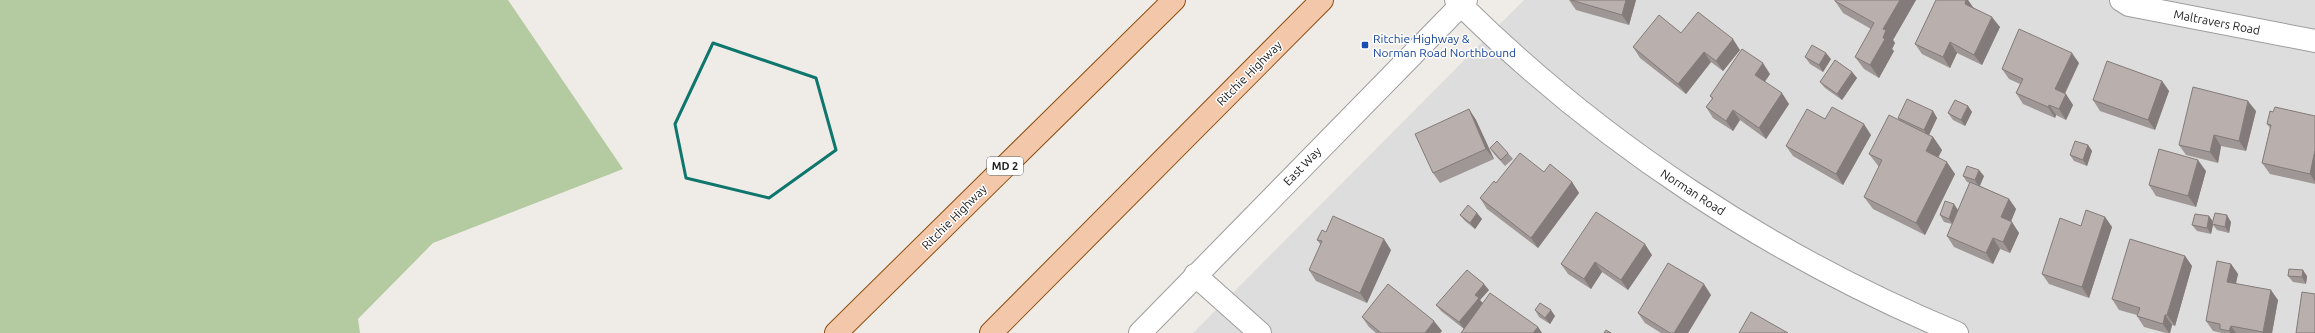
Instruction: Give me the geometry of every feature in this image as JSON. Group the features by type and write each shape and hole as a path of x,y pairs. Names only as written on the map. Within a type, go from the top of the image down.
{"main road":[{"name":"Ritchie Highway","path":"836,333 1174,0"},
{"name":"Ritchie Highway","path":"990,333 1322,0"}],"street":[{"name":"Maltravers Road","path":"2121,0 2129,5 2315,41"},
{"name":"East Way","path":"1140,333 1461,2"},
{"name":"Norman Road","path":"1461,2 1579,109 1678,183 1813,264 1869,294 1956,333"},
{"path":"1196,276 1260,333"}],"highlighted area":[{"path":"713,43 816,78 836,150 769,198 686,178 675,124"}],"shaded area":[{"path":"1524,0 2315,0 2315,333 1193,333"}],"green space":[{"path":"0,0 508,0 623,169 433,243 358,319 360,333 0,333"}],"building":[{"path":"1571,0 1626,0 1622,15"},
{"path":"1835,0 1900,0 1883,29 1886,30 1883,38 1885,39 1870,65 1855,57 1874,23"},
{"path":"1936,0 1966,0 1965,4 1992,17 1974,55 1950,42 1943,57 1915,44"},
{"path":"1698,12 1733,39 1716,61 1704,52 1678,84 1633,47 1659,15 1681,33"},
{"path":"2019,29 2072,53 2055,89 2066,94 2059,109 2049,105 2048,107 2016,93 2023,79 2002,69"},
{"path":"1812,45 1826,53 1819,65 1805,57"},
{"path":"1742,49 1763,63 1755,75 1782,93 1759,128 1733,110 1726,121 1706,107 1713,98 1710,96"},
{"path":"1835,60 1852,72 1837,94 1820,82"},
{"path":"2107,61 2162,81 2148,120 2093,100"},
{"path":"2193,87 2248,101 2239,141 2214,135 2210,152 2179,145"},
{"path":"1907,99 1933,111 1924,130 1898,118"},
{"path":"1955,100 1968,106 1961,120 1948,113"},
{"path":"1832,107 1864,124 1836,174 1786,146 1807,109 1825,119"},
{"path":"2275,107 2315,116 2315,150 2310,174 2262,163 2271,125 2267,124 2270,111 2273,112"},
{"path":"1469,109 1486,149 1433,173 1415,134"},
{"path":"1889,115 1933,137 1926,151 1947,162 1916,223 1864,197 1882,160 1869,154"},
{"path":"1497,141 1508,153 1501,160 1490,148"},
{"path":"2075,141 2088,145 2083,160 2070,155"},
{"path":"2159,149 2198,160 2188,196 2149,185"},
{"path":"1520,153 1544,172 1550,164 1572,182 1531,238 1480,198 1494,181 1496,183"},
{"path":"1967,166 1979,170 1975,180 1963,176"},
{"path":"1970,182 2009,199 2001,217 2012,222 2003,242 1993,238 1986,253 1947,236"},
{"path":"1945,201 1954,204 1949,219 1940,215"},
{"path":"1468,205 1477,213 1470,223 1460,215"},
{"path":"2086,210 2105,217 2082,287 2042,274 2060,218 2081,226"},
{"path":"1596,212 1645,244 1621,280 1595,262 1584,279 1561,264"},
{"path":"2215,213 2227,215 2225,227 2212,224"},
{"path":"2195,214 2209,216 2207,228 2192,225"},
{"path":"1333,216 1384,239 1360,293 1309,270 1322,241 1317,240 1322,230 1326,232"},
{"path":"2130,239 2185,256 2163,324 2137,316 2140,308 2112,299"},
{"path":"2217,261 2231,264 2227,282 2271,290 2263,332 2231,326 2229,331 2220,329 2220,324 2206,321"},
{"path":"1668,263 1704,284 1674,333 1670,333 1638,313"},
{"path":"2289,269 2303,270 2302,277 2288,276"},
{"path":"1467,270 1484,284 1475,295 1479,298 1459,322 1436,305"},
{"path":"1388,284 1434,321 1425,333 1381,333 1362,317"},
{"path":"2302,292 2315,294 2315,333 2296,333"},
{"path":"1490,293 1538,327 1533,333 1461,333"},
{"path":"1540,303 1551,310 1545,318 1535,310"},
{"path":"1751,312 1788,333 1739,333"},
{"path":"1606,330 1611,333 1604,333"}],"place":[{"name":"Ritchie Highway & Norman Road Northbound","path":"1365,45"}]}
